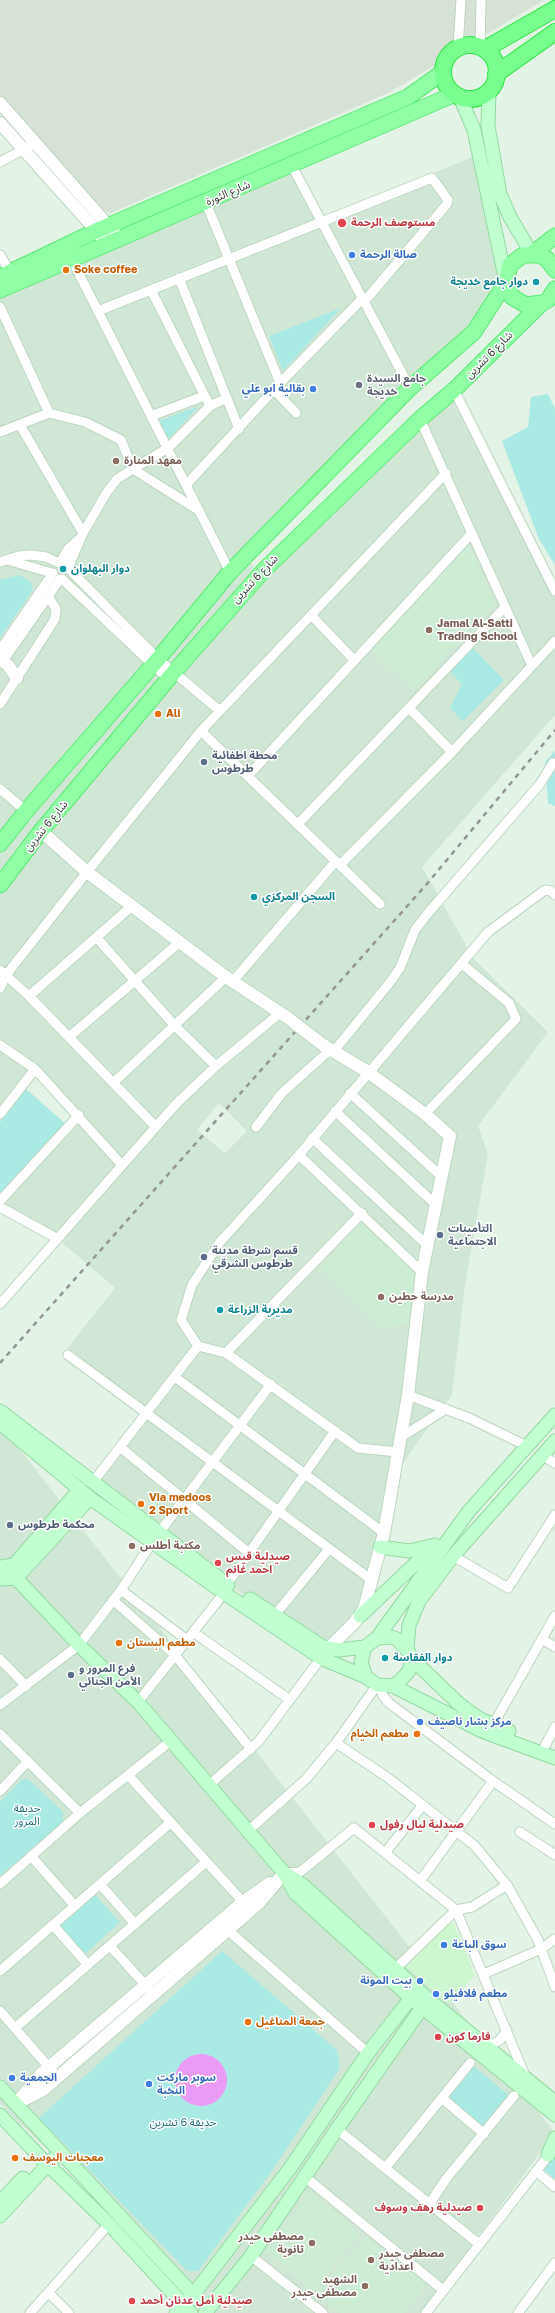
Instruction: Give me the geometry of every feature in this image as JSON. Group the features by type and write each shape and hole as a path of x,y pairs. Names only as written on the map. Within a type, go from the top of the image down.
{"highway":[{"path":"482,48 555,9"},
{"path":"496,74 493,58 482,48 465,45 458,48 447,58 443,72 446,84 458,95 476,98 489,90 496,74 537,43 555,32"}],"main road":[{"name":"شارع الثورة","path":"5,275 103,228 408,97 443,72"},
{"path":"489,90 488,126 500,194 510,218 532,254 547,259 555,270"},
{"name":"شارع الثورة","path":"0,290 113,240 206,203 458,95"},
{"path":"458,95 474,130 506,282 512,297 518,302 534,305 551,295"},
{"path":"532,254 555,236"},
{"name":"شارع 6 تشرين","path":"0,844 26,811 155,662 230,572 410,388 474,332 506,282 510,265 516,259 532,254"},
{"name":"شارع 6 تشرين","path":"0,884 41,831 171,675 264,570 420,419 454,390 551,295"},
{"path":"324,1654 339,1650 365,1647 378,1638 447,1539 468,1512 555,1415"},
{"path":"2,1418 93,1482 156,1537 225,1588 324,1654 366,1677 484,1732 555,1758"},
{"path":"2,1418 90,1498 156,1537"},
{"path":"383,1685 400,1682 409,1671 409,1625 419,1601 453,1556 555,1441"},
{"path":"15,1572 80,1489"},
{"path":"0,1579 15,1572 90,1498"},
{"path":"468,1512 483,1523"},
{"path":"380,1547 409,1551 435,1545 447,1539"},
{"path":"360,1616 435,1545"},
{"path":"0,1567 15,1572 79,1645 138,1702 172,1740 208,1786 284,1873 295,1893 414,1993 555,2115"},
{"path":"225,1588 274,1616 324,1654"},
{"path":"378,1638 391,1637 402,1643 408,1653 458,1703 493,1725 550,1748"},
{"path":"365,1647 361,1662 366,1677"},
{"path":"284,1873 304,1886 395,1969 414,1993"},
{"path":"186,2307 291,2167 368,2053 414,1993"},
{"path":"425,2003 487,2046 555,2102"},
{"path":"16,2104 0,2116 109,2224 186,2307 209,2311 251,2256 304,2176 425,2003"},
{"path":"368,2053 382,2063"},
{"path":"0,2088 56,2149 186,2307"},
{"path":"552,2151 555,2138"},
{"path":"0,2216 56,2149"},
{"path":"0,2202 45,2162"},
{"path":"291,2167 304,2176"}],"street":[{"path":"458,48 461,0"},
{"path":"481,0 482,48"},
{"path":"0,103 35,143 113,240"},
{"path":"0,123 24,150 103,228"},
{"path":"0,162 35,143"},
{"path":"292,166 410,388"},
{"path":"98,311 430,178 434,179 448,200 447,204 363,300 277,386 186,485"},
{"path":"206,203 277,386 296,413"},
{"path":"0,255 5,275"},
{"path":"71,258 230,572"},
{"path":"179,278 239,428"},
{"path":"151,290 210,406"},
{"path":"0,307 49,413"},
{"path":"454,390 555,591"},
{"path":"151,416 204,396"},
{"path":"64,566 117,479 168,448 210,406 227,398"},
{"path":"0,432 49,413 85,422 118,438 124,445 133,469 199,510"},
{"path":"420,419 446,472 532,666"},
{"path":"20,425 81,536"},
{"path":"0,988 3,973 219,710 446,472"},
{"path":"248,776 472,533"},
{"path":"3,561 18,556 32,555 64,566 155,662"},
{"path":"3,561 57,576 155,662 219,710"},
{"path":"1,657 48,596 57,576 54,565 64,566"},
{"path":"1,657 57,576 68,574 64,566"},
{"path":"0,704 55,620 56,609 48,596"},
{"path":"298,824 505,607"},
{"path":"310,615 354,660"},
{"path":"113,1084 175,1026 230,979 338,863 452,752 555,641"},
{"path":"1,657 17,678"},
{"path":"408,708 452,752"},
{"path":"201,731 380,904"},
{"path":"256,1127 282,1093 329,1048 391,981 400,968 415,930 540,784 553,763"},
{"path":"0,789 26,811"},
{"path":"41,831 87,872 180,942 329,1048 368,1072 425,1114 450,1136 422,1272 408,1395 384,1533 367,1602 360,1616 324,1654 251,1749 208,1786"},
{"path":"398,1452 358,1448 226,1353 198,1346 181,1320 192,1285 220,1242 299,1155 488,932 534,896 545,890 551,891 555,895"},
{"path":"29,996 132,906"},
{"path":"96,937 175,1026 216,1066"},
{"path":"69,1037 180,942"},
{"path":"425,1114 516,1019 509,1003 462,964"},
{"path":"3,973 29,996 156,1127"},
{"path":"0,1304 56,1238 156,1127 216,1066 284,1015"},
{"path":"0,1045 35,1069 79,1115 122,1165"},
{"path":"0,1114 35,1069"},
{"path":"350,1093 442,1177"},
{"path":"335,1111 436,1205"},
{"path":"0,1201 79,1115"},
{"path":"312,1138 428,1246"},
{"path":"299,1155 362,1213 422,1272"},
{"path":"0,1206 56,1238"},
{"path":"226,1353 362,1213"},
{"path":"93,1482 175,1378 198,1346"},
{"path":"68,1355 147,1412 373,1581"},
{"path":"175,1378 384,1533"},
{"path":"0,1705 79,1645 121,1590 156,1537 271,1384"},
{"path":"408,1395 446,1408 527,1446"},
{"path":"401,1437 446,1408"},
{"path":"138,1702 193,1632 225,1588 335,1431"},
{"path":"120,1447 249,1553"},
{"path":"543,1456 555,1463"},
{"path":"453,1556 508,1588 555,1515"},
{"path":"274,1616 329,1549"},
{"path":"121,1590 186,1640"},
{"path":"113,1600 175,1655 251,1749"},
{"path":"493,1725 555,1616"},
{"path":"193,1632 290,1700"},
{"path":"542,1639 555,1647"},
{"path":"0,1659 26,1686"},
{"path":"248,1831 306,1779 383,1685"},
{"path":"383,1685 383,1696 389,1703 493,1781 555,1824"},
{"path":"550,1748 555,1727"},
{"path":"0,1734 80,1813"},
{"path":"0,1884 80,1813 172,1740"},
{"path":"336,1743 387,1777 422,1806 475,1846 507,1885 538,1940 555,1987"},
{"path":"0,1791 28,1761"},
{"path":"128,1775 243,1902"},
{"path":"420,1881 493,1781"},
{"path":"385,1853 422,1806"},
{"path":"0,1971 170,1823"},
{"path":"16,2104 43,2090 153,1994 223,1926 243,1902 284,1873 300,1872 354,1828 456,1910 527,2079"},
{"path":"520,1832 555,1855"},
{"path":"31,1856 75,1906"},
{"path":"15,2028 206,1862"},
{"path":"16,2104 49,2067 145,1985 223,1926 259,1903 284,1873"},
{"path":"100,1884 135,1924"},
{"path":"395,1969 456,1910 472,1907 507,1885"},
{"path":"53,1925 88,1965"},
{"path":"223,1926 368,2053"},
{"path":"484,1974 541,1949 555,1939"},
{"path":"110,1946 153,1994"},
{"path":"0,2011 58,2076"},
{"path":"487,2046 500,2040 507,2030"},
{"path":"386,2167 470,2063"},
{"path":"430,2203 446,2179 514,2096"},
{"path":"442,2098 484,2134"},
{"path":"337,2129 386,2167 479,2244"},
{"path":"426,2313 552,2151"},
{"path":"536,2171 555,2187"},
{"path":"304,2176 443,2290"},
{"path":"30,2313 109,2224"},
{"path":"251,2256 323,2313"},
{"path":"518,2313 555,2263"},
{"path":"49,2293 69,2313"}],"shaded area":[{"path":"0,0 544,0 390,92 111,213 103,210 0,96"},
{"path":"479,154 506,282 489,310 247,555 261,581 454,390 555,591 555,715 422,867 474,959 548,1032 478,1126 488,1154 465,1285 452,1395 394,1475 367,1602 323,1647 227,1584 93,1482 147,1412 66,1350 115,1288 58,1239 4,1206 76,1116 30,1067 0,1109 0,287 292,166 321,221","holes":["219,1103 247,1131 225,1153 197,1130"]},
{"name":"Jamal Al-Satti Trading School","path":"468,545 495,602 414,691 371,650"},
{"name":"مدرسة حطين","path":"359,1221 415,1271 409,1324 382,1328 321,1269"},
{"path":"0,1424 555,2133 421,2313 209,2313 170,2270 0,2104"},
{"name":"سوق الباعة","path":"447,1922 454,1924 475,1975 449,2004 405,1966"},
{"path":"201,2054 211,2056 219,2062 225,2070 227,2080 225,2090 219,2098 211,2104 201,2106 191,2104 183,2098 177,2090 175,2080 177,2070 183,2062 191,2056"},
{"name":"مصطفى حيدر ثانوية","path":"310,2191 359,2234 314,2292 266,2251"},
{"name":"مصطفى حيدر اعدادية","path":"366,2237 426,2284 405,2313 339,2313 316,2294"}],"green space":[{"path":"341,308 283,371 269,336"},
{"path":"548,394 555,409 555,565 539,539 502,441 528,427 531,397"},
{"path":"199,406 168,439 159,421"},
{"path":"19,575 30,581 33,590 0,638 0,580"},
{"path":"473,648 504,680 463,721 450,708 462,684 449,671"},
{"path":"555,751 555,806 548,803 545,762"},
{"path":"26,1089 67,1125 0,1199 0,1122"},
{"name":"حديقة المرور","path":"28,1779 63,1812 63,1822 0,1876 0,1802 21,1780"},
{"path":"93,1893 120,1922 85,1954 58,1925"},
{"name":"حديقة 6 تشرين","path":"222,1951 337,2050 340,2068 274,2168 198,2271 187,2271 39,2118"},
{"path":"472,2065 510,2096 485,2127 447,2097"},
{"path":"555,2152 555,2179 542,2168"}],"railway":[{"path":"0,1363 426,885 555,730"}],"place":[{"name":"مستوصف الرحمة","path":"342,223"},
{"name":"صالة الرحمة","path":"352,255"},
{"name":"Soke coffee","path":"66,270"},
{"name":"دوار جامع خديجة","path":"536,282"},
{"name":"جامع السيدة خديجة","path":"359,385"},
{"name":"بقالية ابو علي","path":"313,389"},
{"name":"معهد المنارة","path":"116,461"},
{"name":"دوار البهلوان","path":"63,569"},
{"name":"Jamal Al-Satti Trading School","path":"429,630"},
{"name":"Ali","path":"158,714"},
{"name":"محطة اطفائية طرطوس","path":"204,762"},
{"name":"السجن المركزي","path":"254,897"},
{"name":"التأمينات الاجتماعية","path":"440,1235"},
{"name":"قسم شرطة مدينة طرطوس الشرقي","path":"204,1257"},
{"name":"مدرسة حطين","path":"381,1297"},
{"name":"مديرية الزراعة","path":"220,1310"},
{"name":"Via medoos 2 Sport","path":"141,1504"},
{"name":"محكمة طرطوس","path":"10,1525"},
{"name":"مكتبة أطلس","path":"132,1546"},
{"name":"صيدلية قيس احمد غانم","path":"218,1563"},
{"name":"مطعم البستان","path":"119,1643"},
{"name":"دوار الفقاسة","path":"385,1658"},
{"name":"فرع المرور و الأمن الجنائي","path":"71,1675"},
{"name":"مركز بشار ناصيف","path":"420,1722"},
{"name":"مطعم الخيام","path":"417,1734"},
{"name":"صيدلية ليال رفول","path":"372,1825"},
{"name":"سوق الباعة","path":"444,1945"},
{"name":"بيت المونة","path":"420,1981"},
{"name":"مطعم فلافيلو","path":"436,1994"},
{"name":"جمعة المناغيل","path":"248,2022"},
{"name":"فارما كون","path":"438,2037"},
{"name":"الجمعية","path":"12,2078"},
{"name":"سوبر ماركت النخبة","path":"149,2084"},
{"name":"معجنات اليوسف","path":"15,2158"},
{"name":"صيدلية رهف وسوف","path":"480,2208"},
{"name":"مصطفى حيدر ثانوية","path":"312,2243"},
{"name":"مصطفى حيدر اعدادية","path":"371,2260"},
{"name":"الشهيد مصطفى حيدر","path":"365,2286"},
{"name":"صيدلية أمل عدنان أحمد","path":"132,2301"}]}
